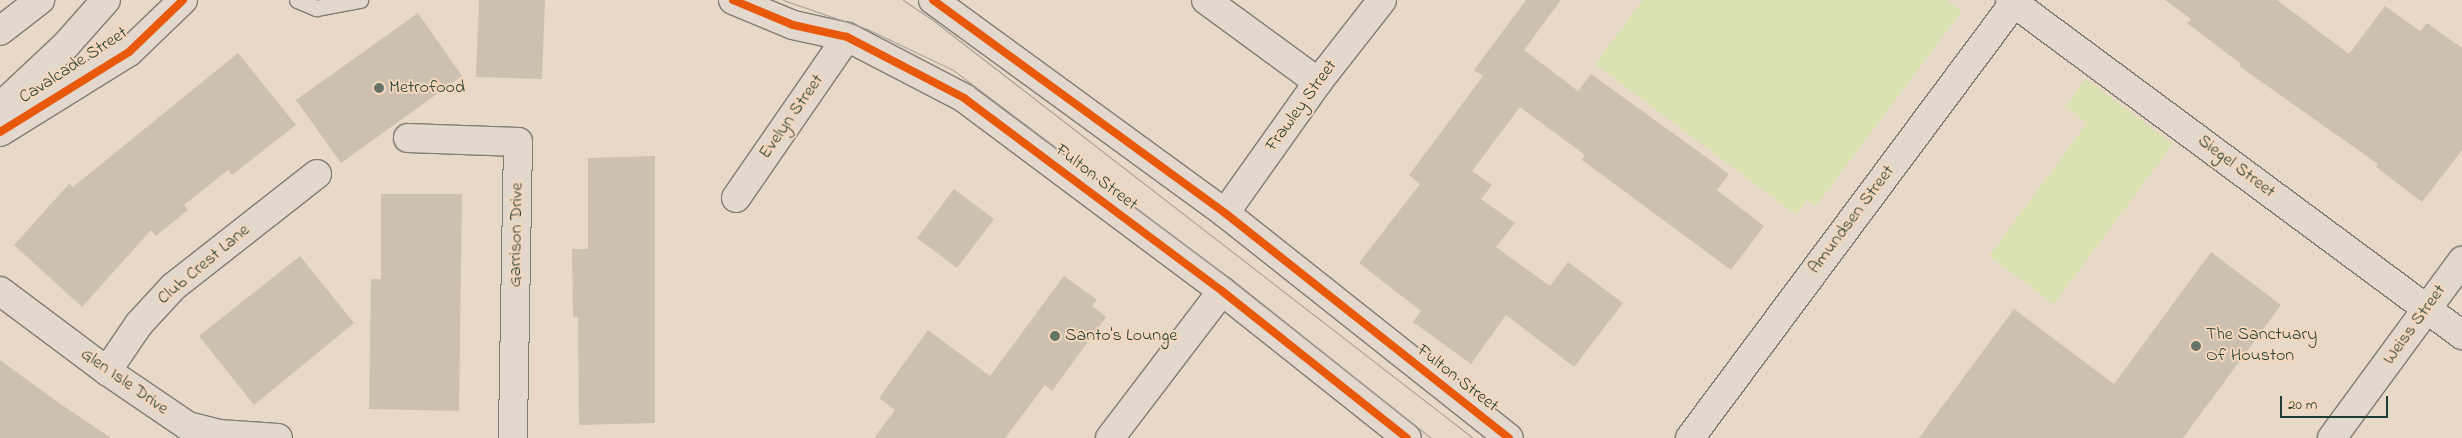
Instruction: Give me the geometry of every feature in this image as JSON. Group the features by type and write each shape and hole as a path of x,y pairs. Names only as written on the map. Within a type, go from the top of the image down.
{"street":[{"path":"0,31 40,0"},
{"path":"0,107 66,45 106,0"},
{"name":"Cavalcade Street","path":"0,132 129,52 183,0"},
{"name":"Fulton Street","path":"733,0 793,25 847,37 964,98 1222,291 1408,438"},
{"name":"Fulton Street","path":"933,0 1225,213 1508,438"},
{"path":"1206,0 1318,82"},
{"name":"Frawley Street","path":"1225,213 1318,82 1382,0"},
{"name":"Siegel Street","path":"2012,1 2462,335"},
{"name":"Amundsen Street","path":"1690,438 2012,1"},
{"name":"Evelyn Street","path":"736,198 847,37"},
{"name":"Garrison Drive","path":"408,138 518,142 513,438"},
{"name":"Club Crest Lane","path":"107,371 139,324 173,287 317,174"},
{"name":"Weiss Street","path":"2332,438 2462,261"},
{"name":"Glen Isle Drive","path":"0,291 107,371 188,426 219,434 264,438"},
{"path":"1110,438 1222,291"},
{"path":"264,438 278,438"}],"lane":[{"path":"297,0 316,8 360,0"}],"green space":[{"path":"1643,0 1947,0 1962,11 1816,206 1807,200 1796,215 1595,64"},
{"path":"2086,79 2173,144 2054,304 1989,256 2087,123 2065,106"}],"building":[{"path":"479,0 545,0 542,79 476,77"},
{"path":"1526,0 1561,0 1524,50 1578,91 1591,74 1706,157 1729,174 1717,190 1764,226 1731,270 1582,160 1585,155 1520,107 1472,171 1492,185 1481,199 1515,223 1496,247 1550,286 1568,262 1623,303 1574,367 1506,315 1471,364 1413,322 1421,311 1359,263 1420,184 1409,175 1483,76 1474,70"},
{"path":"2165,0 2277,0 2349,54 2385,6 2420,31 2427,23 2462,48 2462,150 2422,202 2376,167 2378,164 2239,66 2241,64 2187,23 2191,19"},
{"name":"Metrofood","path":"418,13 462,76 341,163 296,100"},
{"path":"238,53 296,125 232,175 228,170 184,205 188,210 156,236 151,230 82,307 14,245 69,184 73,187"},
{"path":"655,156 655,423 579,425 578,317 573,317 572,249 588,249 588,158"},
{"path":"954,189 994,219 957,268 917,238"},
{"path":"381,194 462,194 459,411 369,409 371,279 381,279"},
{"name":"The Sanctuary Of Houston","path":"2211,252 2281,305 2183,438 1919,438 2014,309 2114,384"},
{"path":"300,256 354,323 254,405 199,336"},
{"path":"1064,276 1097,300 1092,306 1106,317 1052,391 1045,385 1005,438 874,438 895,410 879,398 928,330 990,376"},
{"path":"0,360 59,403 111,438 0,438"}],"tram line":[{"path":"783,0 867,29 953,70 1217,269 1431,438"},
{"path":"903,0 934,21 1473,438"}],"cycle path":[{"path":"0,132 129,52 183,0"},
{"path":"733,0 793,25 847,37 964,98 1222,291 1407,438"},
{"path":"933,0 1225,213 1509,438"}],"place":[{"name":"Metrofood","path":"379,88"},
{"name":"Santo's Lounge","path":"1055,336"},
{"name":"The Sanctuary Of Houston","path":"2196,346"}]}
